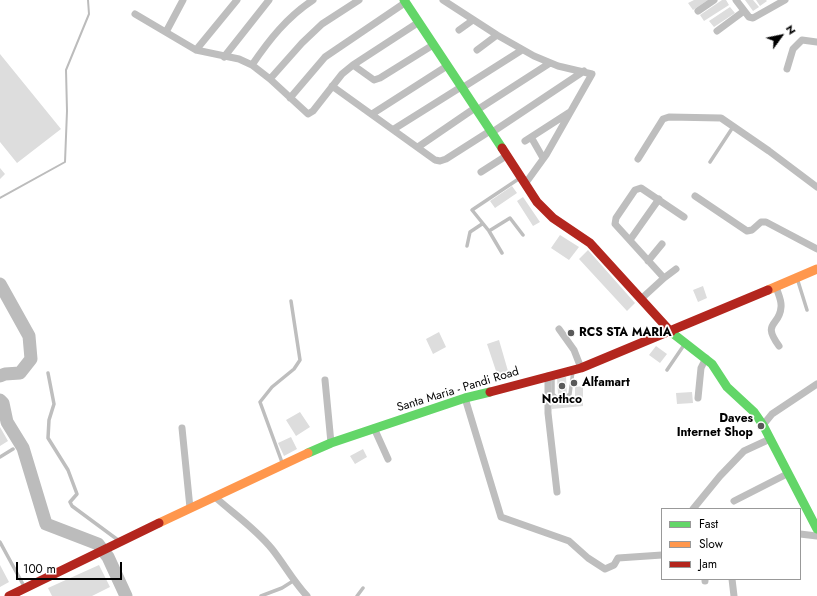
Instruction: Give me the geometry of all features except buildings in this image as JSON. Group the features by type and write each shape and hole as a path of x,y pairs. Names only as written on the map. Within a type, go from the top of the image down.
{"main road":[{"path":"405,1 537,202 553,218 590,243 670,331 706,358 712,364 727,387 754,412 763,424 787,474 817,529"},
{"name":"Santa Maria - Pandi Road","path":"9,596 112,548 190,508 331,443 465,398 577,369 817,269"}],"street":[{"path":"166,32 183,0"},
{"path":"196,50 237,0"},
{"path":"224,57 270,0"},
{"path":"252,65 269,40 291,16 313,0"},
{"path":"270,79 302,43 322,24 359,0"},
{"path":"443,0 447,7 473,20 522,50 550,63 591,73 593,76 543,158 523,181"},
{"path":"698,11 714,0"},
{"path":"736,0 744,11 753,18 773,2 785,0"},
{"path":"290,98 325,57 405,1"},
{"path":"717,31 744,11"},
{"path":"135,14 196,50 239,59 252,65 270,79 304,112 311,113 332,86 353,65 419,22"},
{"path":"458,30 473,20"},
{"path":"477,50 498,35"},
{"path":"787,69 793,49 802,40 817,42"},
{"path":"353,65 374,80 380,78 433,45"},
{"path":"394,129 522,50"},
{"path":"418,146 550,63"},
{"path":"372,114 447,66"},
{"path":"332,86 418,146 435,160 440,161 446,159 490,132 584,71"},
{"path":"543,158 528,139 571,110"},
{"path":"638,159 663,119 668,117 721,118 817,187"},
{"path":"481,172 506,156"},
{"path":"664,278 615,224 616,218 635,190 641,188 684,217"},
{"path":"695,196 746,231 752,230 761,222 766,222 817,249"},
{"path":"630,240 659,199"},
{"path":"648,261 662,244"},
{"path":"641,299 676,269"},
{"path":"776,286 781,307 770,331 778,346"},
{"path":"559,329 574,350 577,369"},
{"path":"698,398 701,368 706,358"},
{"path":"550,375 548,413 557,492"},
{"path":"325,380 331,443"},
{"path":"763,424 772,414 817,384"},
{"path":"465,398 501,517 505,520 568,541 588,558 605,569 614,565 618,558 661,555"},
{"path":"182,428 190,508"},
{"path":"374,428 388,459"},
{"path":"694,508 720,476 744,451 770,439"},
{"path":"734,502 787,474"},
{"path":"215,497 251,527 272,548 293,581 307,596"},
{"path":"801,534 817,536"},
{"path":"732,580 734,596"}],"lane":[{"path":"710,162 733,126"},
{"path":"502,253 489,231 472,212 472,209 523,181"},
{"path":"489,231 510,218 523,235"},
{"path":"467,246 470,232 482,224"},
{"path":"797,277 807,310"},
{"path":"283,466 260,402 272,387 294,369 300,360 291,301"},
{"path":"666,370 686,342"},
{"path":"550,375 553,394 558,399 564,398 570,394 577,369"},
{"path":"48,373 54,404 49,420 48,438 68,470 77,494 70,502 72,506 122,543"},
{"path":"0,457 12,449"},
{"path":"0,542 25,589"},
{"path":"261,596 282,588 293,581"},
{"path":"357,596 363,588"}],"waterway":[{"path":"0,198 65,162 67,111 66,70 89,14 88,0"},
{"path":"0,284 29,336 31,359 20,373 5,374 0,376"},
{"path":"0,400 3,403 7,422 23,448 46,524 98,544 108,557 126,596"}],"traffic: fast":[{"path":"404,0 502,148"},
{"path":"671,332 712,364 727,387 754,412 763,425 817,529"},
{"path":"308,453 331,443 465,398 490,392"}],"traffic: slow":[{"path":"768,290 817,269"},
{"path":"159,523 308,453"}],"traffic: jam":[{"path":"502,148 537,202 553,218 590,243 671,332"},
{"path":"490,392 581,368 768,290"},
{"path":"9,596 159,523"}],"place":[{"name":"RCS STA MARIA","path":"571,333"},
{"name":"Alfamart","path":"574,383"},
{"name":"Nothco","path":"562,386"},
{"name":"Daves Internet Shop","path":"761,426"}]}
